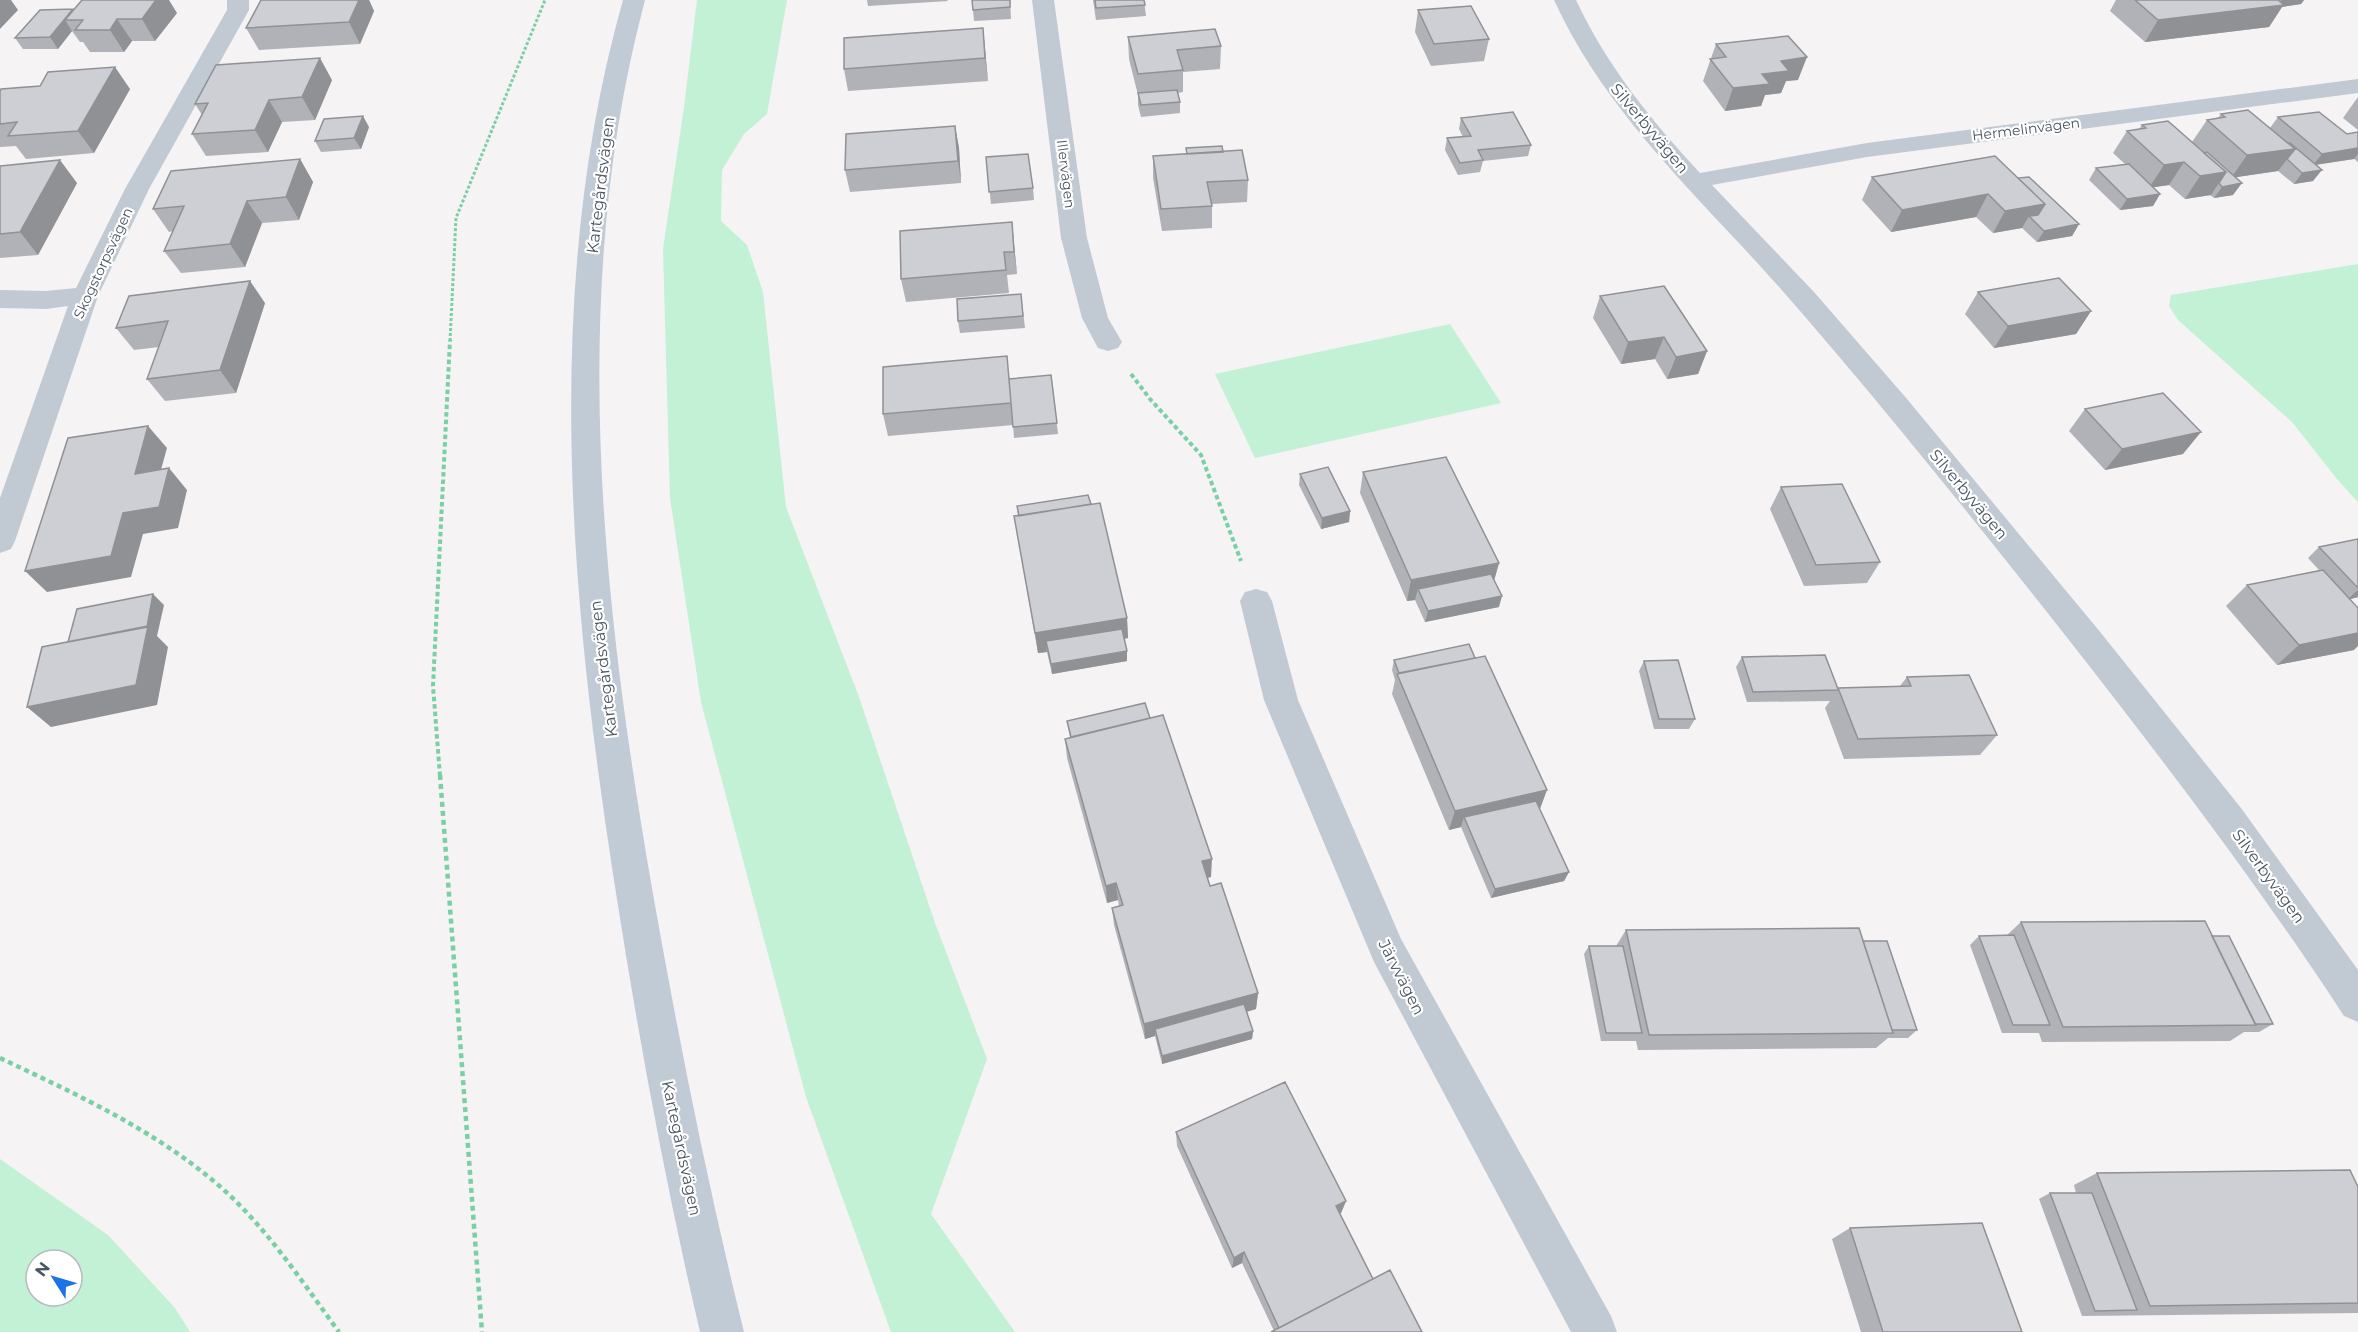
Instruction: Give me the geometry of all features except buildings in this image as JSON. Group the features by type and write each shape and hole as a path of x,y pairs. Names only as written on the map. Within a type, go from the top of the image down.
{"street":[{"name":"Skogstorpsvägen","path":"0,541 85,296 137,189 238,10 238,0"},
{"name":"Kartegårdsvägen","path":"634,0 606,124 592,246 585,345 590,551 606,707 627,850 679,1135 722,1332"},
{"name":"Illervägen","path":"1043,0 1074,238 1095,318 1108,342"},
{"name":"Silverbyvägen","path":"1565,0 1589,48 1618,94 1649,132 1828,326 1988,516 2247,845 2295,909 2358,1003"},
{"name":"Hermelinvägen","path":"1695,181 1762,166 1867,150 2358,86"},
{"path":"0,299 46,300 85,296"},
{"name":"Järvvägen","path":"1256,601 1281,700 1387,950 1595,1332"}],"path":[{"path":"482,1332 433,686 456,218 545,0"},
{"path":"1108,342 1150,399 1201,455 1256,601"},
{"path":"0,1058 134,1126 174,1150 213,1181 248,1214 282,1254 339,1332"}],"green space":[{"path":"697,0 787,0 767,114 744,134 722,170 721,221 747,245 763,292 786,507 859,697 935,923 987,1059 931,1214 1015,1332 891,1332 806,1097 701,702 670,498 663,249"},
{"path":"2358,264 2358,502 2292,422 2178,320 2169,306 2171,295"},
{"path":"1450,324 1501,403 1255,458 1215,374"},
{"path":"0,1159 108,1235 175,1308 190,1332 0,1332"}]}
